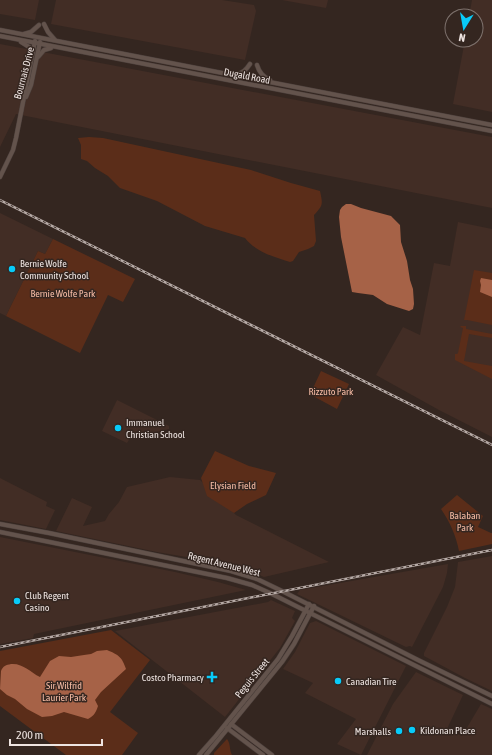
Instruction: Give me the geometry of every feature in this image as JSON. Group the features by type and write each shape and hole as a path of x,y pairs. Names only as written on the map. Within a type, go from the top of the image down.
{"main road":[{"path":"44,24 48,32 56,41"},
{"path":"22,34 31,32 39,25"},
{"name":"Dugald Road","path":"0,30 492,125"},
{"name":"Dugald Road","path":"0,36 492,131"},
{"name":"Bournais Drive","path":"0,177 15,143 27,84 39,38"},
{"path":"18,40 29,47 34,59 44,50 56,48"},
{"path":"234,75 244,72 250,64"},
{"path":"257,65 261,74 267,79 276,83"},
{"name":"Regent Avenue West","path":"0,524 197,564 257,579 314,606 418,660 492,696"},
{"name":"Regent Avenue West","path":"0,532 228,578 252,585 492,704"},
{"path":"113,555 122,549"},
{"path":"196,572 197,564"},
{"name":"Peguis Street","path":"199,755 278,659 309,604"},
{"name":"Peguis Street","path":"206,755 232,725 289,653 314,606"},
{"path":"460,687 462,682"},
{"path":"468,685 472,694"},
{"path":"480,697 486,694"},
{"path":"227,722 272,755"},
{"path":"223,726 263,755"}],"shaded area":[{"path":"0,0 39,0 35,20 0,14"},
{"path":"56,0 222,0 254,5 256,11 245,60 51,24"},
{"path":"282,0 328,0 326,8"},
{"path":"472,0 492,0 492,112 453,104 464,48 484,48 484,8 470,8"},
{"path":"0,44 492,137 492,208 16,114 0,147"},
{"path":"346,204 351,204 391,216 400,225 401,242 413,289 413,309 409,311 387,304 373,295 352,292 341,237 339,217 340,210"},
{"path":"0,213 53,239 45,254 38,251 6,316 0,313"},
{"path":"458,222 492,229 492,437 376,375 403,327 420,335 434,263 450,266"},
{"path":"481,278 492,280 492,297 480,292"},
{"path":"117,400 169,426 169,429 130,438 127,443 102,431"},
{"path":"170,477 200,480 236,515 329,562 264,577 248,570 210,561 157,552 56,531 72,498 92,507 83,526 105,521 119,502 127,487"},
{"path":"0,478 47,502 46,506 55,510 46,529 0,520"},
{"path":"0,537 175,572 246,590 34,634 33,638 0,644"},
{"path":"492,556 492,691 424,656 424,653 447,607 455,587 458,562"},
{"path":"448,564 443,587 412,647 406,647 297,594 300,590"},
{"path":"271,600 295,611 292,618 295,621 280,648 225,717 115,631 268,602"},
{"path":"316,621 406,666 361,755 337,744 356,719 305,693 313,683 283,669 295,652 310,623"},
{"path":"107,650 120,657 126,669 101,692 95,700 98,706 93,715 88,719 64,712 52,716 42,717 27,709 0,689 1,671 6,665 19,665 40,677 50,661 59,656 71,657"},
{"path":"416,672 463,695 447,729 462,736 481,704 492,709 492,755 367,755 393,704"}],"green space":[{"path":"78,138 103,138 251,170 320,191 322,204 314,215 316,241 314,246 299,252 293,261 290,262 272,256 254,247 245,238 205,226 157,201 120,188 108,176 87,161 81,159 81,145"},
{"name":"Bernie Wolfe Park","path":"53,239 135,279 123,302 108,295 80,353 6,316 38,251 45,254"},
{"path":"474,270 492,273 492,325 464,320"},
{"path":"466,326 466,329 492,334 492,338 469,334 464,361 492,366 492,379 455,360 455,354 458,353 463,328 460,327"},
{"name":"Rizzuto Park","path":"321,371 349,384 337,409 313,396 315,391 313,388"},
{"name":"Elysian Field","path":"215,451 249,466 276,473 266,495 247,504 234,513 207,496 201,478"},
{"name":"Balaban Park","path":"457,495 483,516 478,527 492,533 492,544 459,551 452,529 441,509"},
{"name":"Sir Wilfrid Laurier Park","path":"111,630 150,660 110,712 138,733 122,755 66,755 0,706 0,651"},
{"path":"227,739 232,755 214,755 214,753"}],"railway":[{"path":"0,200 492,445"},
{"path":"0,647 492,550"}],"place":[{"name":"Bernie Wolfe Community School","path":"12,269"},
{"name":"Immanuel Christian School","path":"118,428"},
{"name":"Club Regent Casino","path":"17,601"},
{"name":"Costco Pharmacy","path":"212,677"},
{"name":"Canadian Tire","path":"338,681"},
{"name":"Kildonan Place","path":"412,730"},
{"name":"Marshalls","path":"399,731"}]}
